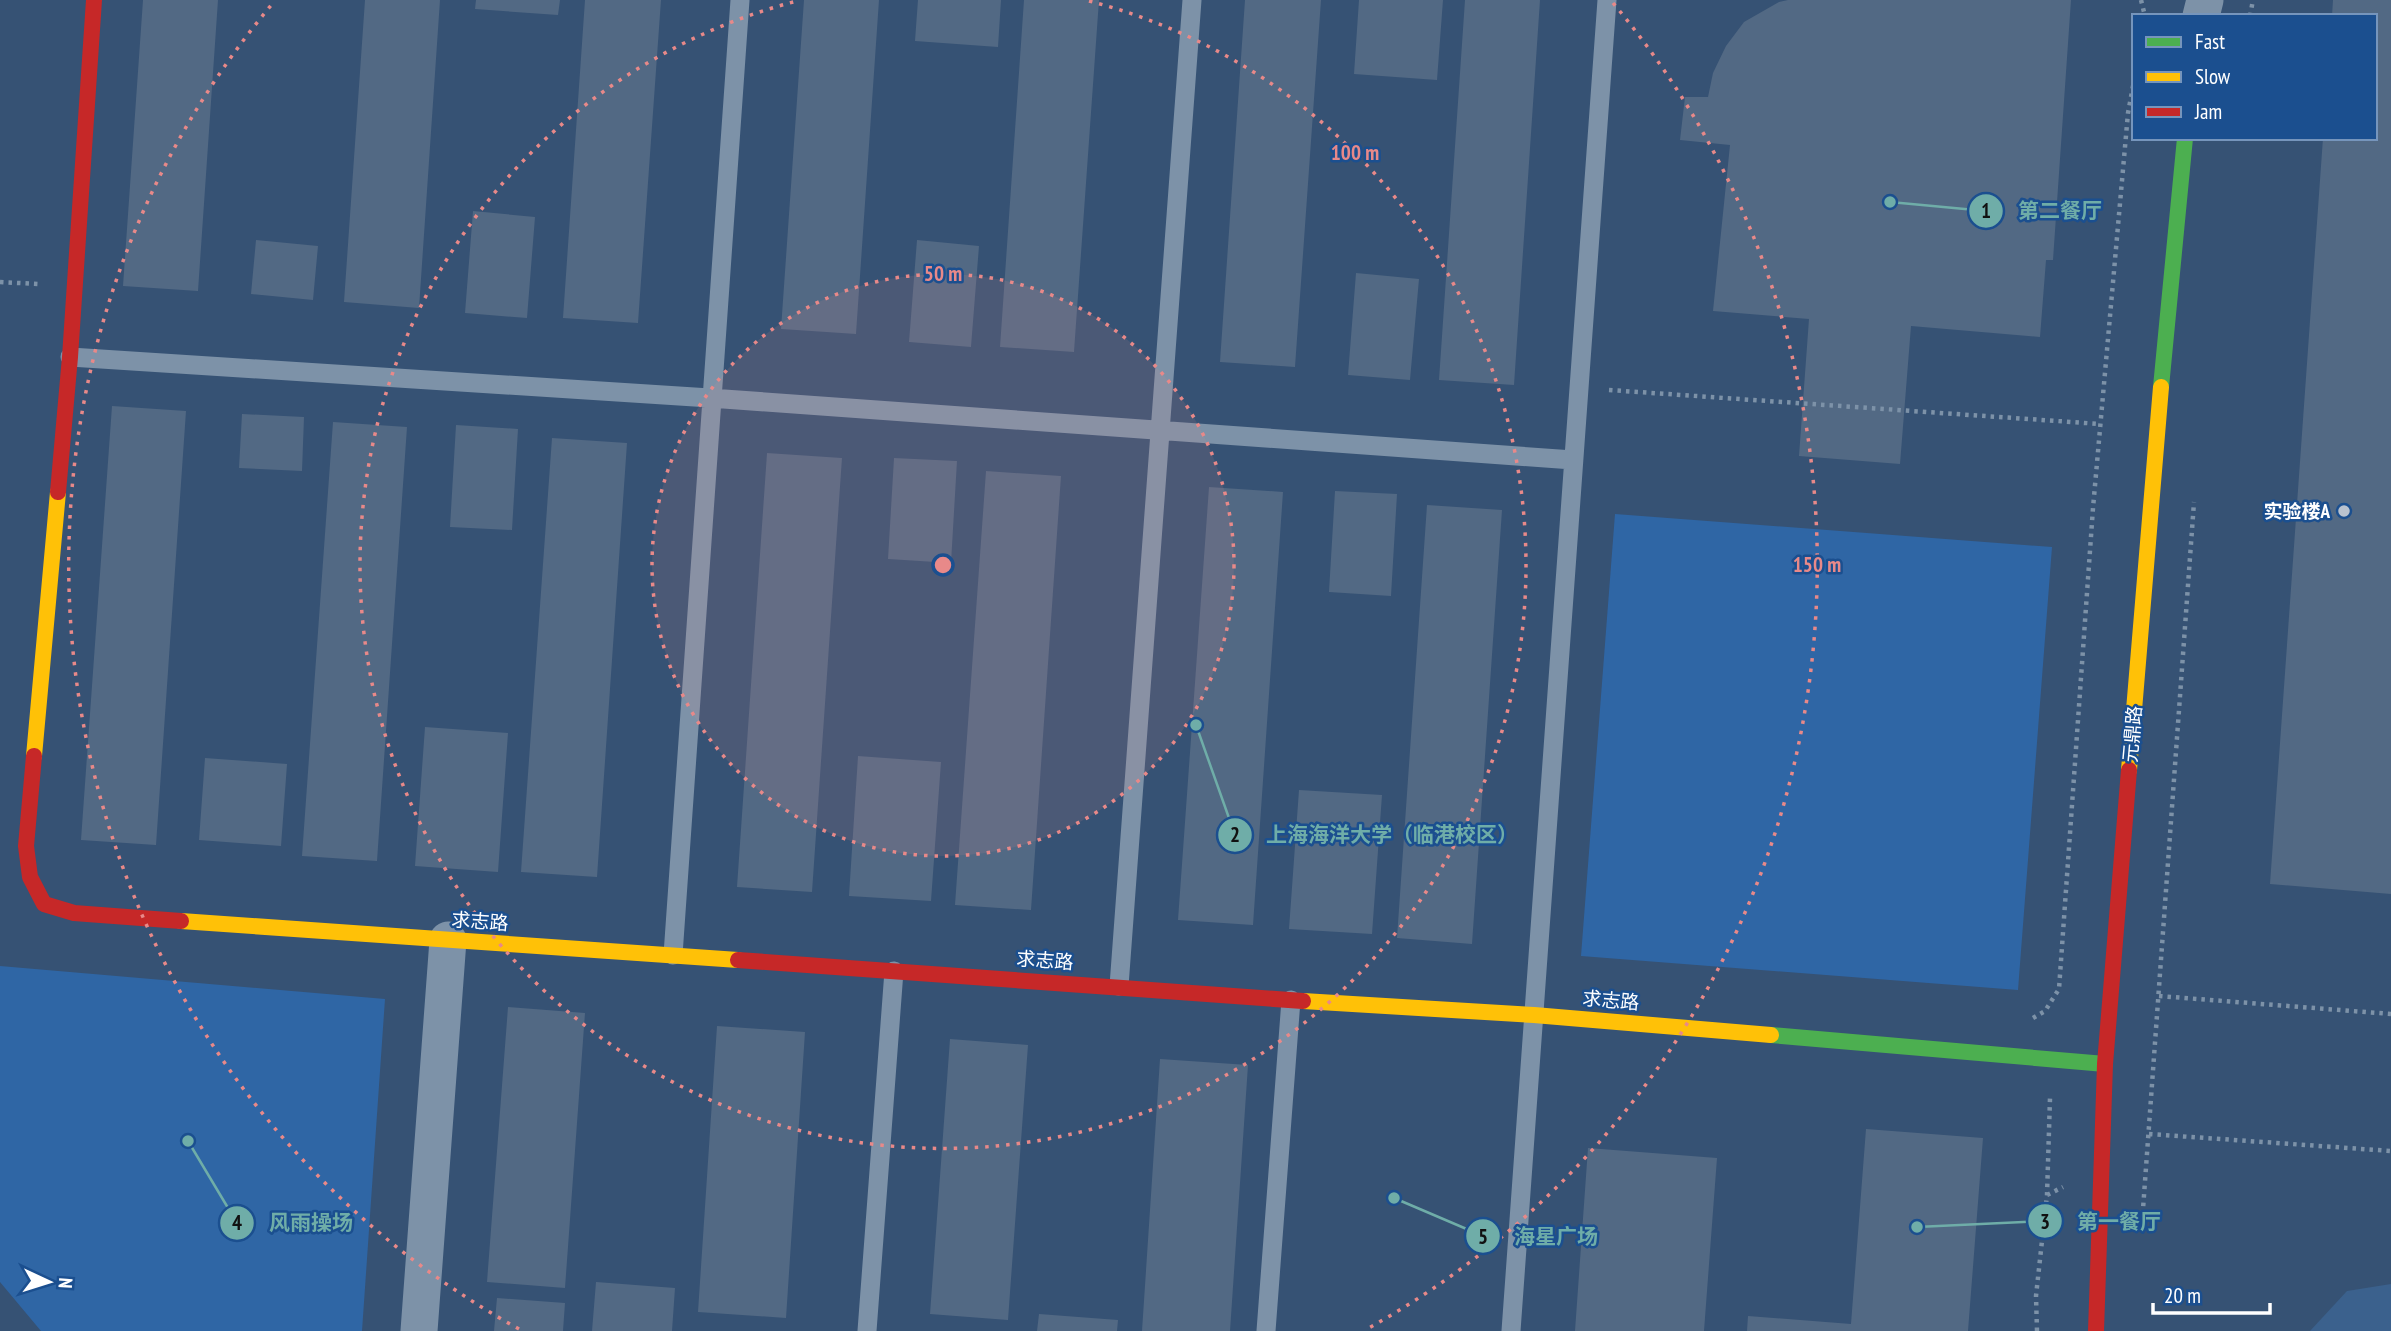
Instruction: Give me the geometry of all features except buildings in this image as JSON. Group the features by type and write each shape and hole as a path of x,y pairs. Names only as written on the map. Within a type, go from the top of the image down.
{"street":[{"name":"求志路","path":"94,0 70,357 26,846 30,877 44,904 74,913 1534,1015 2105,1064"},
{"name":"元鼎路","path":"2096,1331 2105,1064 2158,417 2185,140"},
{"path":"419,1331 448,940"}],"lane":[{"path":"673,955 740,0"},
{"path":"1119,986 1192,0"},
{"path":"1511,1331 1607,0"},
{"path":"70,357 710,398 1573,460"},
{"path":"867,1331 894,971"},
{"path":"1266,1331 1290,1000"}],"path":[{"path":"2027,1021 2045,1011 2059,989 2100,424 2132,92"},
{"path":"1579,388 2100,424"},
{"path":"2141,1236 2195,489"},
{"path":"2159,996 2391,1014"},
{"path":"2037,1331 2036,1296 2047,1195 2049,1091 2055,1027 2045,1011"},
{"path":"2149,1135 2391,1151"}],"shaded area":[{"path":"1615,514 2052,547 2018,990 1581,956"},
{"path":"0,966 385,999 362,1331 41,1331 0,1282"},
{"path":"2391,1284 2391,1331 2310,1331 2347,1291"}],"traffic: fast":[{"path":"2161,387 2185,140"},
{"path":"1771,1035 2105,1064"}],"traffic: slow":[{"path":"2129,770 2161,387"},
{"path":"34,756 58,492"},
{"path":"181,921 738,960"},
{"path":"1303,1001 1534,1015 1771,1035"}],"traffic: jam":[{"path":"58,492 70,357 94,0"},
{"path":"34,756 26,846 30,877 44,904 74,913 181,921"},
{"path":"2096,1331 2105,1064 2129,770"},
{"path":"738,960 1303,1001"}],"place":[{"name":"第二餐厅","path":"1890,202"},
{"name":"实验楼A","path":"2344,511"},
{"name":"上海海洋大学（临港校区）","path":"1196,725"},
{"name":"风雨操场","path":"188,1141"},
{"name":"海星广场","path":"1394,1198"},
{"name":"第一餐厅","path":"1917,1227"}]}
